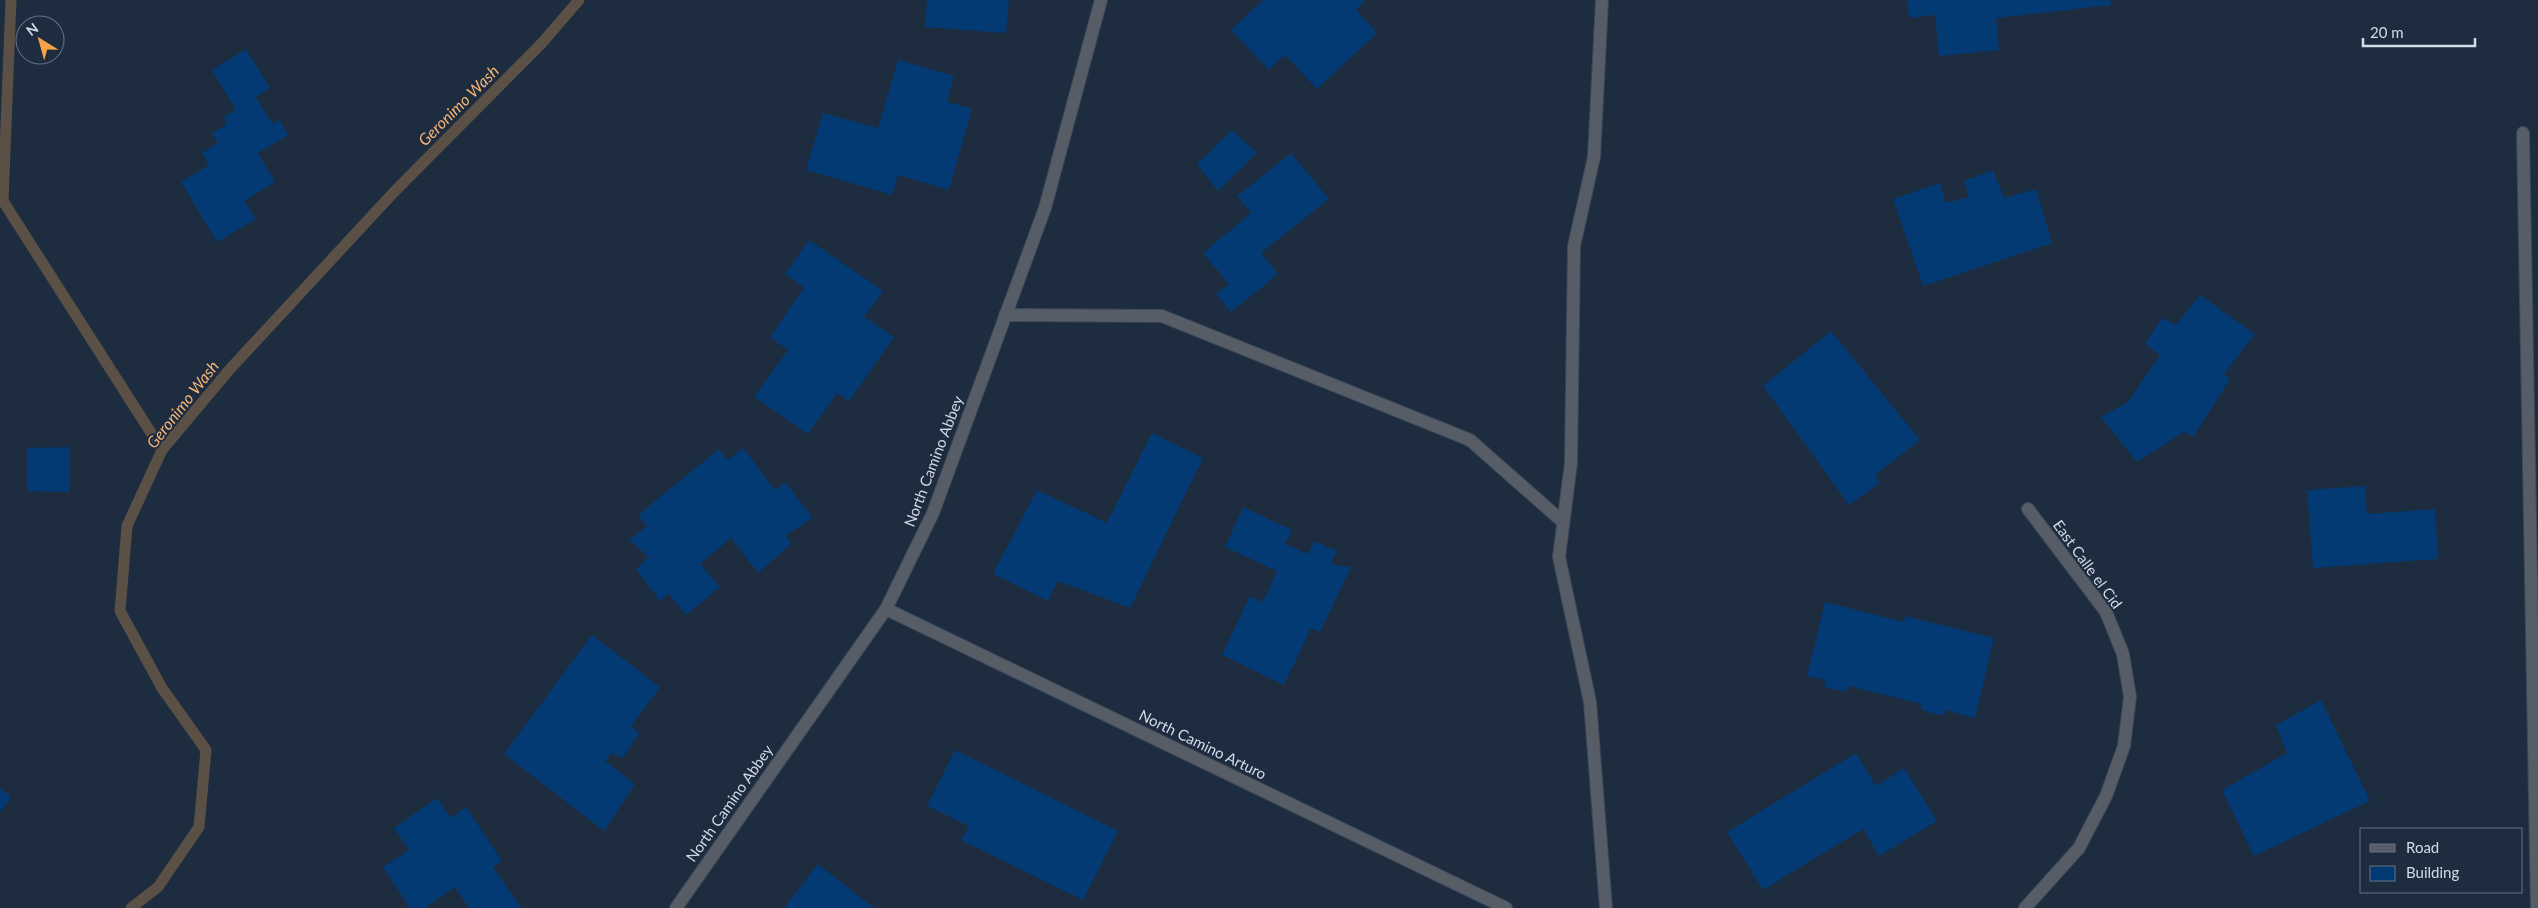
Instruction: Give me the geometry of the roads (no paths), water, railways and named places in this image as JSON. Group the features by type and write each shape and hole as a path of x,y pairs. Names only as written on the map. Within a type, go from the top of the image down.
{"street":[{"name":"North Camino Abbey","path":"676,908 886,609 934,513 1044,208 1102,0"},
{"path":"1602,0 1594,157 1574,246 1571,463 1559,557 1590,702 1606,908"},
{"path":"2522,133 2537,908"},
{"path":"1005,315 1162,316 1470,440 1563,522"},
{"name":"East Calle el Cid","path":"2025,908 2079,848 2106,796 2124,746 2130,697 2123,654 2106,612 2028,509"},
{"name":"North Camino Arturo","path":"886,609 1506,908"}],"waterway":[{"path":"11,0 3,201 162,450"},
{"name":"Geronimo Wash","path":"131,908 158,887 199,827 206,750 162,688 120,611 127,526 162,450 230,369 394,192 542,43 579,0"}]}
